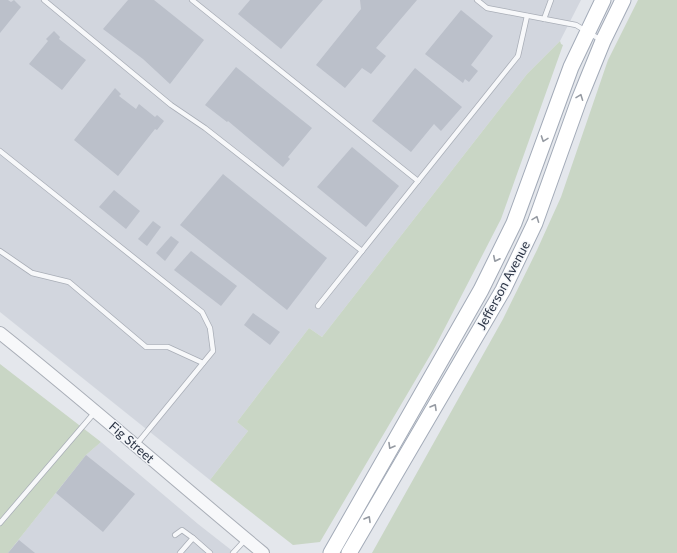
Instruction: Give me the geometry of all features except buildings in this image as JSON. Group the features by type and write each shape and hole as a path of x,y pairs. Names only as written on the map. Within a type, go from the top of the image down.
{"main road":[{"name":"Jefferson Avenue","path":"331,553 484,283 514,223 558,101 586,32 603,0"},
{"name":"Jefferson Avenue","path":"349,553 503,290 535,223 561,148 603,41 623,0"}],"street":[{"name":"Fig Street","path":"0,333 96,410 263,553"}],"lane":[{"path":"44,0 171,105 205,128 362,251"},
{"path":"192,0 418,181"},
{"path":"477,0 487,8 576,25 603,41"},
{"path":"544,19 551,0"},
{"path":"318,306 518,56 528,16"},
{"path":"0,151 202,312 210,328 213,351 136,445"},
{"path":"0,251 32,273 69,282 146,347 168,347 203,363"},
{"path":"0,523 96,410"},
{"path":"175,535 182,530 210,553"},
{"path":"180,553 193,538"},
{"path":"233,553 246,538"}],"shaded area":[{"path":"0,0 581,0 560,41 527,74 322,337 309,328 237,422 248,431 210,480 0,312"},
{"path":"101,442 198,524 235,553 8,553 86,455"}],"green space":[{"path":"638,0 677,0 677,553 372,553 503,319 537,250 561,197 608,60"},
{"path":"560,41 563,45 501,219 435,347 320,542 293,545 210,480 248,431 237,422 309,328 322,337 527,74"},
{"path":"0,364 101,442 86,455 8,553 0,553"}]}
